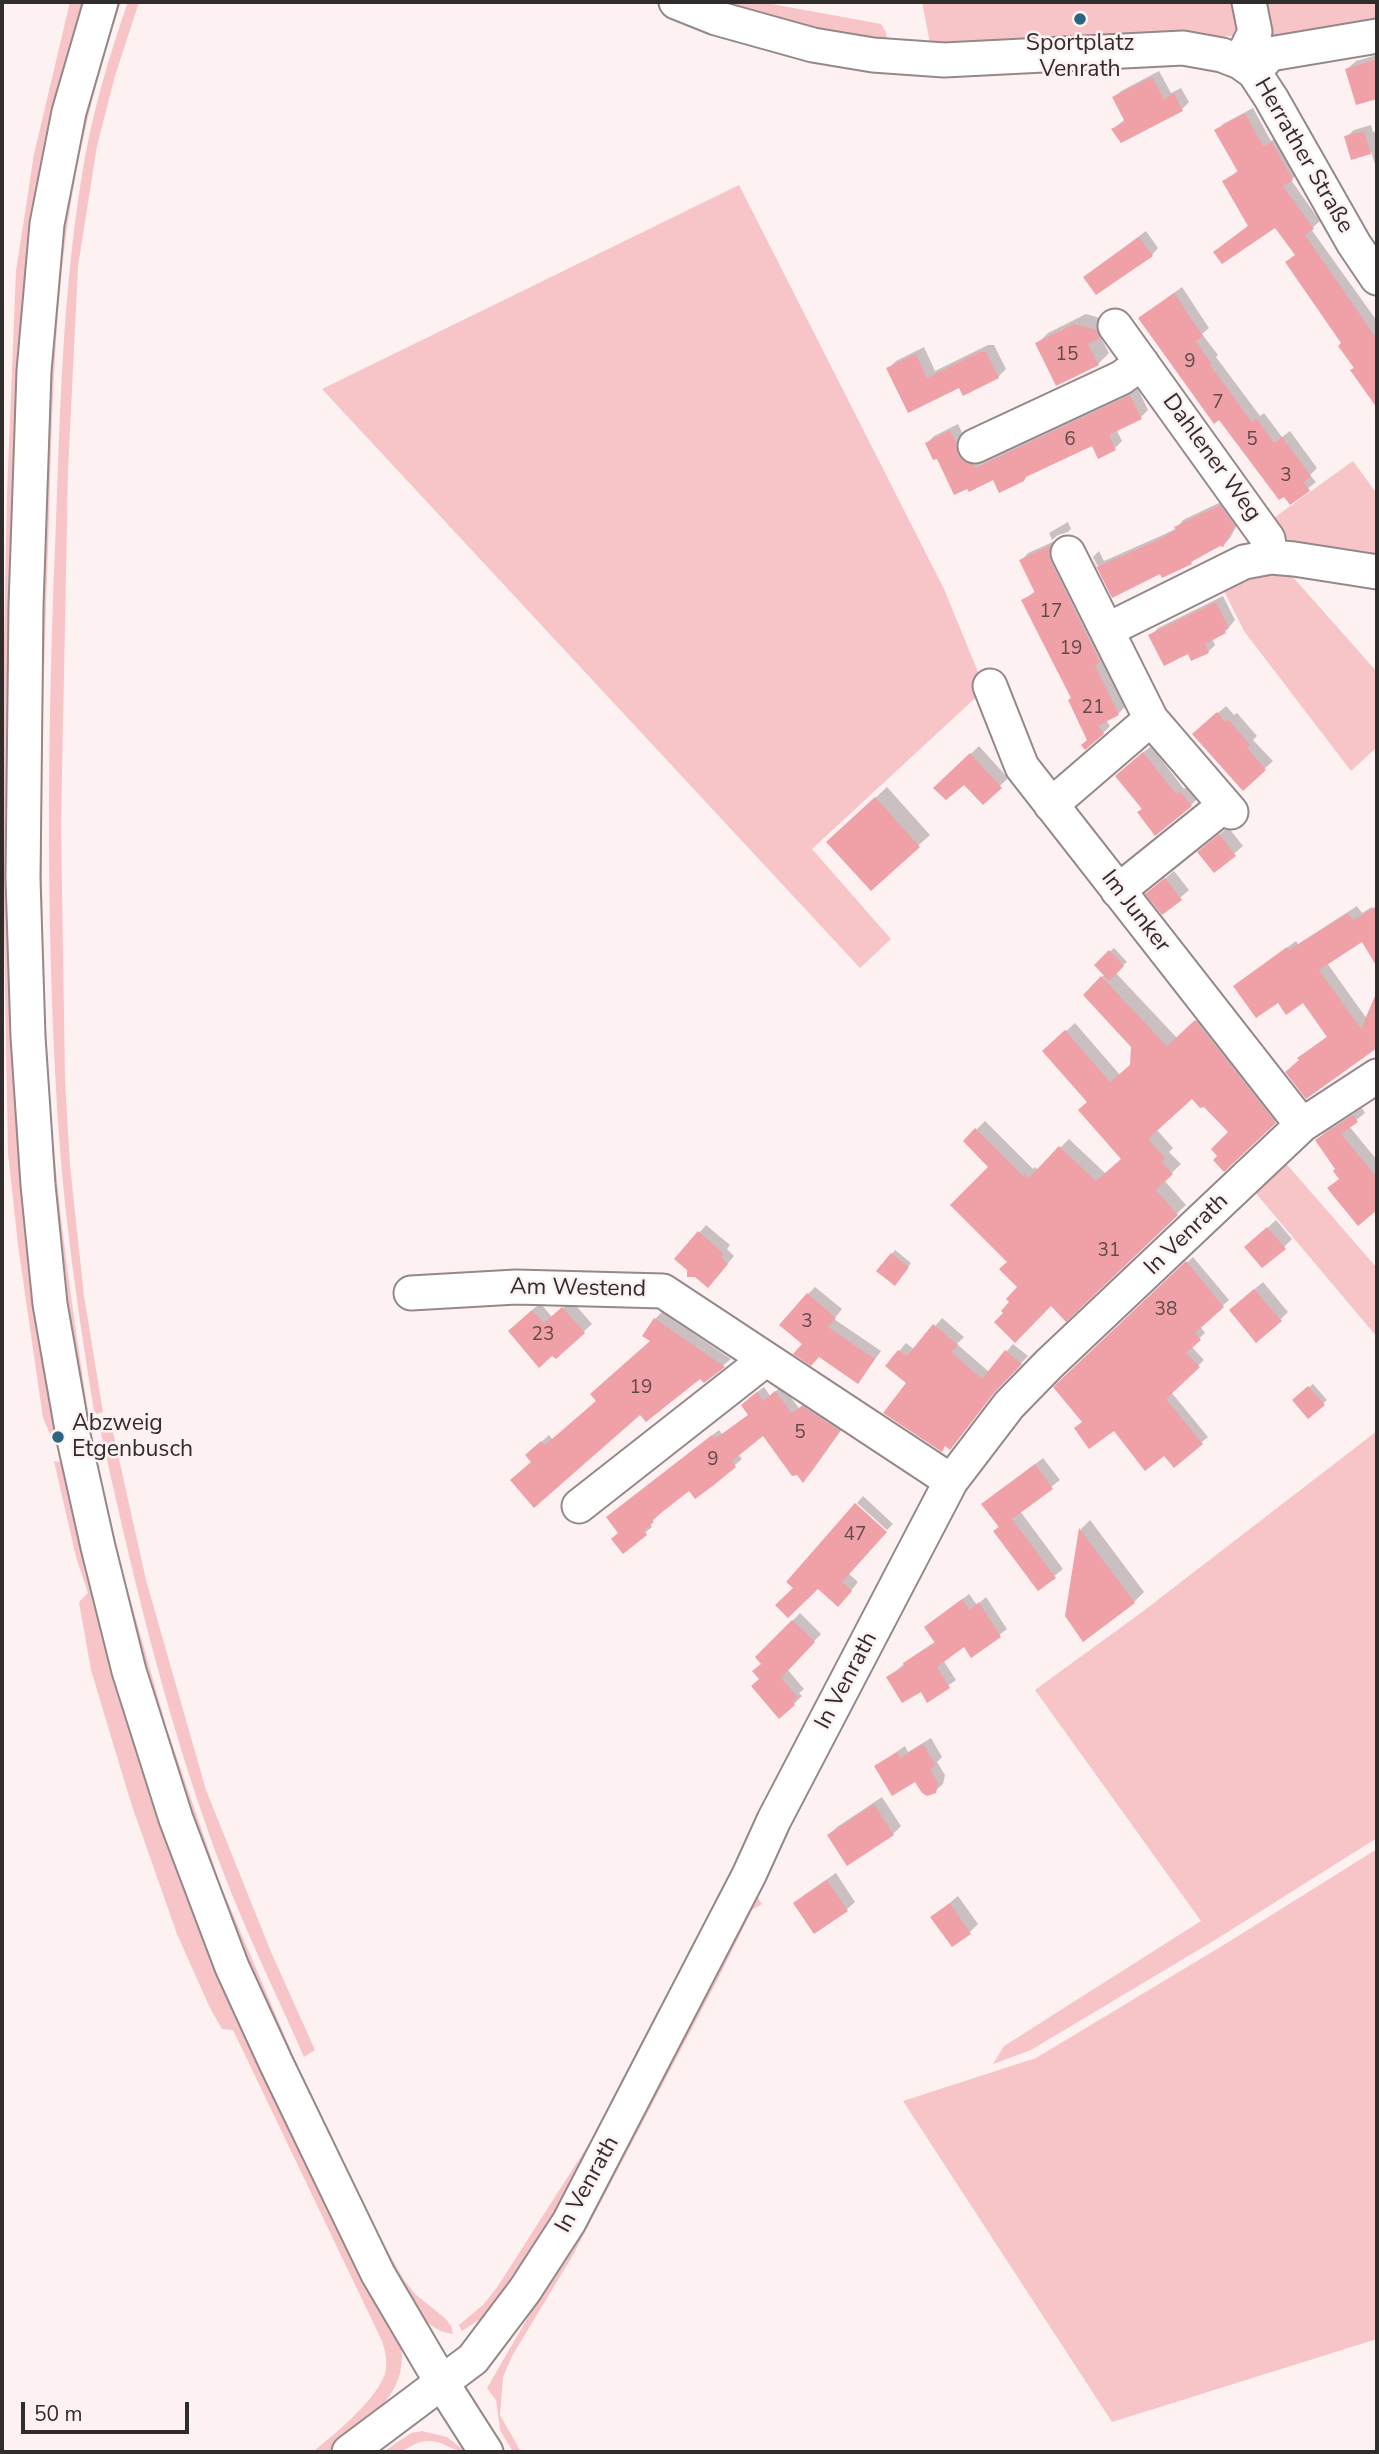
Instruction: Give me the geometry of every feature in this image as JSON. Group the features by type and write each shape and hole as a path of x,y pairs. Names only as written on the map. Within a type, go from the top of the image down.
{"street":[{"path":"101,2 69,113 47,224 34,371 26,606 23,879 28,1037 38,1185 50,1304 73,1435 130,1671 176,1819 232,1967 378,2274 485,2452"},
{"name":"Herrather Straße","path":"676,2 716,18 813,45 873,55 944,60 1183,48 1222,55 1247,67 1291,131 1354,244 1377,278"},
{"path":"1247,67 1255,32 1249,2"},
{"path":"1247,67 1270,54 1377,36"},
{"name":"Dahlener Weg","path":"1115,326 1268,539 1271,557"},
{"path":"975,446 1121,378 1142,363"},
{"path":"1068,553 1151,719 1228,808 1118,891"},
{"path":"1107,630 1244,562 1271,557 1377,572"},
{"name":"Im Junker","path":"990,686 1022,767 1302,1125"},
{"path":"1051,805 1151,719"},
{"name":"In Venrath","path":"349,2452 472,2360 525,2290 569,2222 951,1481 1009,1405 1049,1364 1302,1125 1377,1076"},
{"name":"Am Westend","path":"411,1293 516,1287 663,1291 951,1481"},
{"path":"579,1506 765,1360"}],"shaded area":[{"path":"70,2 88,2 22,364 57,1426 55,1433 50,1434 43,1418 18,1245 8,1153 2,822 4,637 16,271 34,154"},
{"path":"113,2 121,2 83,139 61,280 52,415 42,756 42,894 50,1099 61,1216 88,1411 78,1403 49,1182 36,804 48,390 67,181"},
{"path":"128,2 139,2 115,76 97,146 78,266 68,471 61,824 65,1080 70,1165 84,1296 103,1412 97,1414 94,1411 66,1215 55,1072 49,836 51,679 61,394 70,266 89,135"},
{"path":"723,2 761,2 881,24 887,41 845,37 804,28"},
{"name":"Sportplatz Venrath","path":"922,2 1243,2 1239,36 930,43"},
{"path":"1256,2 1377,2 1377,28 1265,46"},
{"path":"739,185 944,589 985,689 812,849 891,939 860,968 322,389"},
{"path":"1353,461 1377,494 1377,556 1293,551 1271,520"},
{"path":"1251,572 1292,576 1377,672 1377,747 1351,771 1244,631 1223,589"},
{"path":"1283,1160 1377,1268 1377,1337 1254,1191"},
{"path":"111,1423 146,1580 206,1790 271,1952 315,2050 304,2057 229,1887 189,1775 140,1602 100,1428"},
{"path":"1377,1431 1377,1838 1215,1940 1031,2050 993,2064 1004,2046 1201,1921 1035,1690 1142,1612"},
{"path":"92,1441 124,1577 167,1729 221,1886 300,2072 377,2232 404,2280 415,2294 446,2319 453,2334 436,2328 414,2308 286,2057 206,1863 145,1681 87,1450"},
{"path":"54,1461 66,1463 109,1642 399,2336 402,2355 400,2373 394,2388 374,2415 333,2452 313,2452 356,2414 376,2391 386,2369 383,2344 233,2030 222,2029 177,1934 131,1803 91,1670 79,1602 88,1593 76,1557"},
{"path":"1377,1849 1377,2339 1112,2422 903,2101 1036,2058"},
{"path":"738,1866 570,2194 482,2318 462,2331 459,2325 483,2305 498,2286 590,2142 656,2014"},
{"path":"751,1897 758,1898 762,1904 752,1910 573,2255 512,2356 503,2377 500,2415 521,2452 513,2452 500,2430 496,2400 487,2388 560,2262"},
{"path":"422,2431 447,2437 466,2452 425,2441 399,2452 383,2452 411,2433"}],"building":[{"path":"1377,59 1377,99 1356,105 1345,69"},
{"path":"1152,77 1164,99 1174,93 1183,111 1121,143 1111,129 1125,122 1112,97"},
{"path":"1245,113 1263,146 1272,142 1293,180 1283,186 1314,229 1305,235 1377,339 1377,408 1350,370 1354,368 1338,346 1341,343 1285,262 1295,255 1275,228 1222,264 1213,252 1248,226 1222,181 1238,172 1214,130"},
{"path":"1364,131 1371,154 1351,160 1344,136"},
{"path":"1139,237 1153,256 1096,295 1083,277"},
{"path":"1174,293 1203,336 1196,341 1212,364 1210,365 1252,422 1256,418 1274,443 1282,437 1311,476 1304,482 1310,491 1290,505 1284,497 1279,500 1219,420 1214,424 1138,318"},
{"path":"1074,324 1097,330 1100,338 1088,344 1099,365 1056,386 1035,343"},
{"path":"979,352 986,352 999,378 963,396 959,388 908,413 886,368 916,354 927,378"},
{"path":"1130,395 1142,419 1109,435 1116,450 1098,459 1092,446 1026,477 1024,481 999,493 993,480 969,492 967,489 954,495 937,459 933,460 925,443 950,430 958,455 975,468"},
{"path":"1220,505 1235,526 1223,547 1220,546 1191,562 1192,564 1162,578 1160,574 1112,598 1091,556 1097,567 1156,541 1176,530 1174,527"},
{"path":"1051,545 1051,562 1100,662 1095,665 1119,715 1098,726 1104,734 1085,750 1081,745 1087,740 1068,700 1071,698 1021,600 1035,593 1019,560"},
{"path":"1216,602 1229,628 1224,630 1226,633 1205,644 1209,653 1191,661 1188,654 1164,666 1148,635"},
{"path":"1217,712 1225,722 1228,719 1250,745 1247,748 1266,770 1243,791 1192,734"},
{"path":"1143,752 1176,794 1180,791 1192,806 1155,836 1137,812 1142,809 1115,776"},
{"path":"970,753 1002,788 983,805 964,785 946,800 933,788"},
{"path":"875,797 920,847 871,891 826,842"},
{"path":"1219,834 1236,856 1214,873 1197,852"},
{"path":"1165,878 1182,900 1162,915 1145,894"},
{"path":"1377,906 1377,967 1362,942 1319,970 1361,1029 1377,991 1377,1048 1306,1099 1285,1072 1299,1060 1297,1058 1327,1037 1303,1003 1286,1015 1278,1003 1256,1018 1233,986 1287,947 1289,950 1348,913 1353,920"},
{"path":"1109,950 1124,966 1109,981 1094,965"},
{"path":"1101,976 1167,1046 1195,1020 1276,1123 1224,1172 1213,1160 1217,1156 1211,1149 1228,1132 1204,1107 1200,1108 1192,1099 1148,1139 1165,1158 1162,1162 1173,1174 1156,1190 1178,1215 1066,1322 1051,1306 1015,1343 994,1322 1009,1302 1006,1299 1017,1287 999,1269 1007,1262 950,1205 988,1167 963,1141 975,1128 1023,1176 1025,1174 1029,1178 1059,1146 1096,1181 1121,1159 1078,1110 1087,1102 1042,1051 1065,1030 1110,1082 1130,1065 1131,1047 1083,995"},
{"path":"1353,1115 1358,1122 1341,1134 1377,1177 1377,1210 1358,1226 1327,1188 1339,1179 1315,1140"},
{"path":"1267,1227 1286,1249 1262,1268 1244,1247"},
{"path":"698,1231 724,1254 721,1257 728,1264 708,1288 695,1277 687,1277 687,1270 674,1259"},
{"path":"891,1253 909,1267 895,1286 876,1271"},
{"path":"1186,1261 1224,1307 1195,1333 1201,1340 1186,1353 1200,1367 1166,1399 1203,1444 1174,1468 1164,1456 1145,1471 1114,1431 1089,1449 1074,1428 1082,1422 1053,1387"},
{"path":"1254,1289 1282,1321 1256,1343 1229,1310"},
{"path":"807,1293 836,1318 828,1327 875,1359 858,1384 819,1357 811,1366 793,1354 802,1344 779,1325"},
{"path":"562,1307 585,1333 556,1359 552,1356 539,1368 508,1331 532,1310 544,1323"},
{"path":"654,1318 725,1367 704,1383 700,1379 646,1422 640,1415 534,1508 510,1480 531,1462 525,1455 541,1441 545,1445 596,1401 590,1394 650,1341 642,1336"},
{"path":"933,1324 958,1345 951,1352 982,1379 1005,1350 1022,1364 994,1393 950,1450 945,1446 942,1452 883,1413 906,1383 885,1366 898,1350 907,1356"},
{"path":"1308,1386 1325,1405 1308,1419 1292,1400"},
{"path":"775,1391 792,1413 802,1406 840,1431 803,1483 797,1475 792,1476 763,1436 732,1461 736,1467 714,1485 695,1499 689,1491 652,1520 654,1522 644,1530 647,1535 623,1554 611,1539 618,1533 606,1517 712,1435 715,1439 748,1415 741,1405 757,1392 763,1401"},
{"path":"1035,1464 1053,1489 1012,1519 1056,1578 1038,1591 993,1531 999,1527 981,1504"},
{"path":"855,1503 887,1532 842,1582 852,1591 838,1607 818,1589 788,1618 775,1605 793,1588 786,1582"},
{"path":"1079,1528 1135,1603 1083,1642 1065,1616"},
{"path":"962,1599 970,1610 979,1602 1001,1637 971,1658 964,1647 937,1667 950,1688 927,1703 921,1692 902,1703 886,1677 935,1643 924,1627"},
{"path":"792,1620 815,1642 781,1678 798,1697 793,1702 795,1705 779,1719 751,1686 759,1679 752,1671 761,1664 755,1657"},
{"path":"923,1744 936,1765 930,1769 938,1783 936,1793 927,1796 915,1782 892,1796 874,1766 897,1752 900,1758"},
{"path":"874,1804 894,1835 847,1866 827,1835"},
{"path":"827,1880 848,1911 814,1934 793,1903"},
{"path":"950,1903 971,1934 952,1947 930,1917"}],"place":[{"name":"Sportplatz Venrath","path":"1080,19"},
{"name":"Abzweig Etgenbusch","path":"58,1437"}]}
